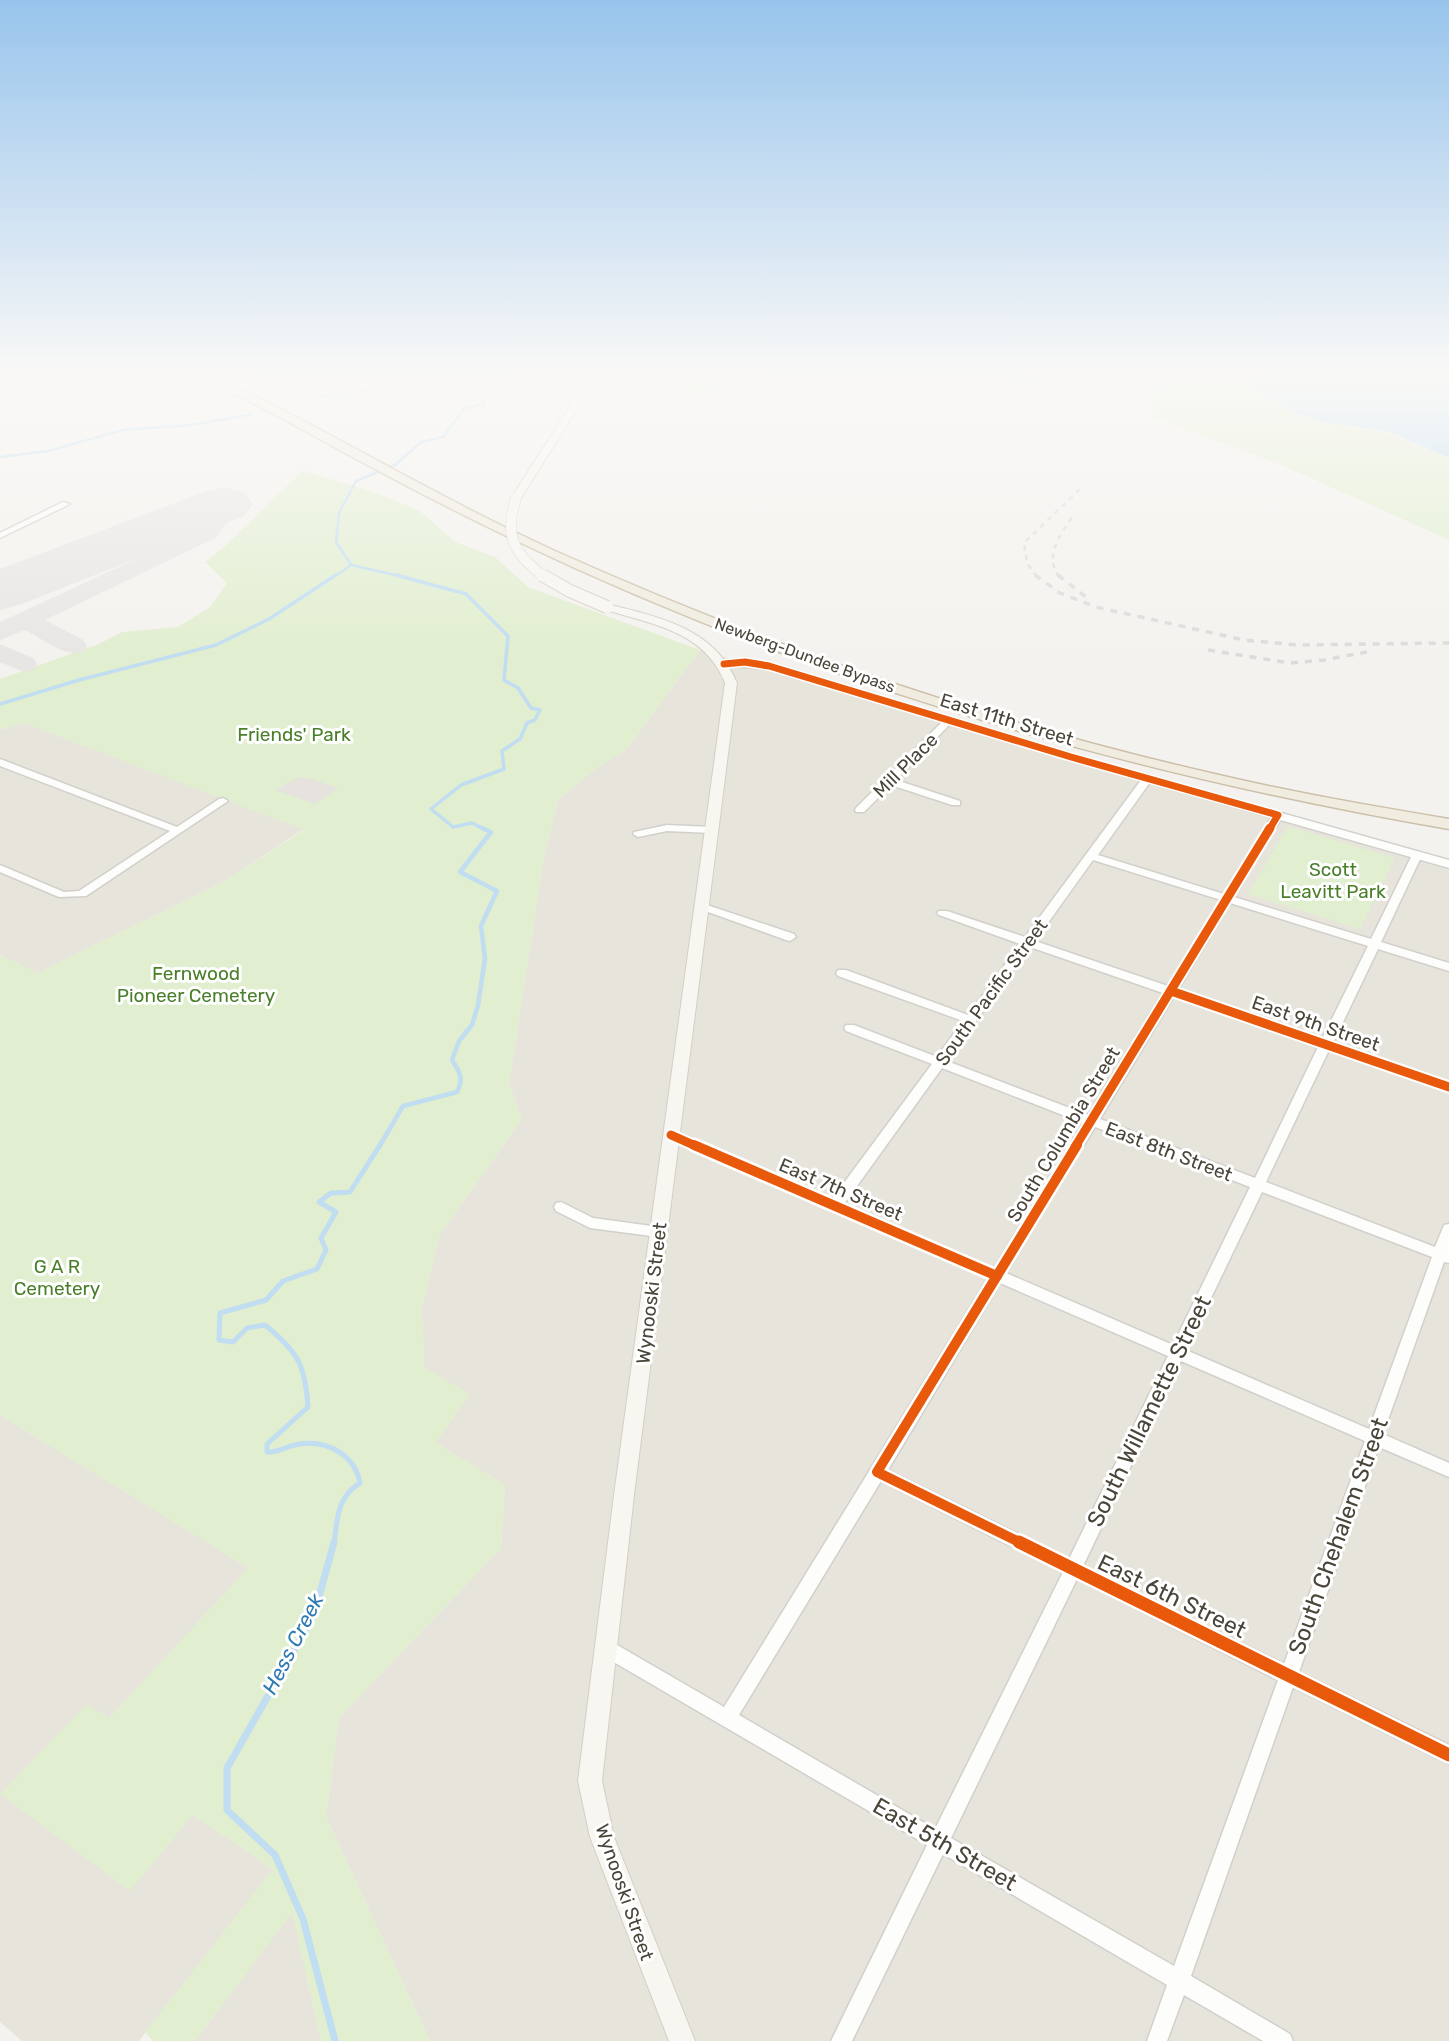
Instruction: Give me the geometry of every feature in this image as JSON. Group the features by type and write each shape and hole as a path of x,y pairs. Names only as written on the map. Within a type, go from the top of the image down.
{"highway":[{"name":"Newberg-Dundee Bypass","path":"384,469 586,569 712,622 943,703 1169,768 1307,799 1449,824"}],"main road":[{"path":"534,469 509,515 508,528 518,552 554,584 607,607 692,637 709,648 724,664"},
{"name":"Wynooski Street","path":"682,2041 602,1837 590,1781 594,1731 731,683 724,664"}],"street":[{"path":"0,536 66,504"},
{"name":"East 11th Street","path":"724,664 769,666 1449,864"},
{"name":"Mill Place","path":"860,810 949,720"},
{"path":"0,762 178,831"},
{"name":"South Pacific Street","path":"835,1205 1148,778"},
{"path":"888,782 957,803"},
{"path":"0,868 58,894 75,896 96,888 223,801"},
{"name":"South Columbia Street","path":"728,1717 1279,815"},
{"path":"638,834 667,828 712,830"},
{"name":"South Willamette Street","path":"841,2041 1073,1569 1418,855"},
{"path":"1091,856 1449,967"},
{"path":"701,906 790,937"},
{"name":"East 9th Street","path":"943,913 1449,1087"},
{"path":"842,973 971,1020"},
{"name":"East 8th Street","path":"850,1028 1444,1256"},
{"name":"East 7th Street","path":"671,1135 1449,1470"},
{"path":"561,1207 590,1223 659,1232"},
{"name":"South Chehalem Street","path":"1157,2041 1372,1437 1444,1256 1449,1228"},
{"name":"East 6th Street","path":"877,1472 1449,1755"},
{"name":"East 5th Street","path":"606,1648 1283,2041"}],"shaded area":[{"path":"700,650 1449,870 1449,2041 430,2041 326,1817 339,1718 501,1548 505,1485 436,1443 424,1367 422,1308 439,1236 522,1119 509,1084 544,857 558,800 599,766 625,751"},
{"path":"24,723 304,829 225,881 38,973 0,955 0,730"},
{"path":"299,777 338,788 315,804 275,790"},
{"path":"0,1415 249,1568 109,1718 193,1815 273,1869 139,2041 22,2041 0,2022"},
{"path":"292,1912 321,2041 195,2041"}],"green space":[{"path":"1291,469 1449,469 1449,540"},
{"path":"303,471 371,491 419,510 455,542 495,557 528,587 700,650 625,751 599,766 558,800 544,857 509,1084 522,1119 439,1236 422,1308 424,1367 470,1394 436,1443 505,1485 501,1548 339,1718 326,1817 430,2041 321,2041 292,1913 195,2041 153,2041 145,2032 273,1869 193,1815 130,1891 0,1794 87,1704 109,1718 248,1568 0,1415 0,955 38,973 225,881 304,830 24,723 0,730 0,679 99,644 122,632 178,627 210,607 227,583 205,562"},
{"name":"Scott Leavitt Park","path":"1288,826 1395,858 1360,929 1248,894"}],"waterway":[{"name":"Hess Creek","path":"351,565 336,542 339,513 356,481 385,469"},
{"path":"334,577 351,565"},
{"name":"Hess Creek","path":"351,565 400,576"},
{"path":"0,704 79,680 216,645 269,619 336,575"},
{"name":"Hess Creek","path":"396,575 400,576"},
{"name":"Hess Creek","path":"400,576 466,594 508,636 504,680 518,688 531,708 540,710 535,720 527,723 520,739 502,751 504,769 461,785 431,809 453,827 472,823 482,828"},
{"name":"Hess Creek","path":"379,1147 403,1106 457,1092 459,1087 460,1076 452,1060 459,1041 472,1025 478,1005 485,959 481,926 497,891 460,872 491,832 482,828"},
{"name":"Hess Creek","path":"482,828 486,830"},
{"name":"Hess Creek","path":"334,1544 337,1517 342,1502 360,1483 357,1473 346,1457 320,1444 300,1444 267,1452 267,1444 308,1407 302,1369 292,1351 265,1325 247,1328 233,1342 219,1340 220,1313 266,1300 283,1281 317,1269 326,1250 321,1238 336,1212 319,1202 331,1193 350,1192 380,1145"},
{"name":"Hess Creek","path":"334,1542 314,1615 227,1768 227,1810 275,1855 303,1919 335,2041"}],"taxiway":[{"path":"0,632 194,541 209,532 218,519 210,514 194,515"},
{"path":"26,620 74,646"},
{"path":"0,652 24,664"}],"runway":[{"path":"0,591 224,504"}],"railway":[{"path":"1036,576 1027,563 1024,543 1080,489"},
{"path":"1058,575 1053,554 1072,517"},
{"path":"1058,575 1086,597"},
{"path":"1036,576 1060,593 1096,607 1244,640 1298,645 1449,643"},
{"path":"1208,650 1290,663 1372,651"}],"cycle path":[{"path":"724,664 745,662 769,666 1071,757 1278,815 877,1472 1449,1755"},
{"path":"1171,991 1449,1087"},
{"path":"671,1135 997,1276"}],"park label":[{"name":"Friends' Park","path":"294,734"},
{"name":"Fernwood Pioneer Cemetery","path":"196,984"},
{"name":"G A R Cemetery","path":"57,1277"}]}
